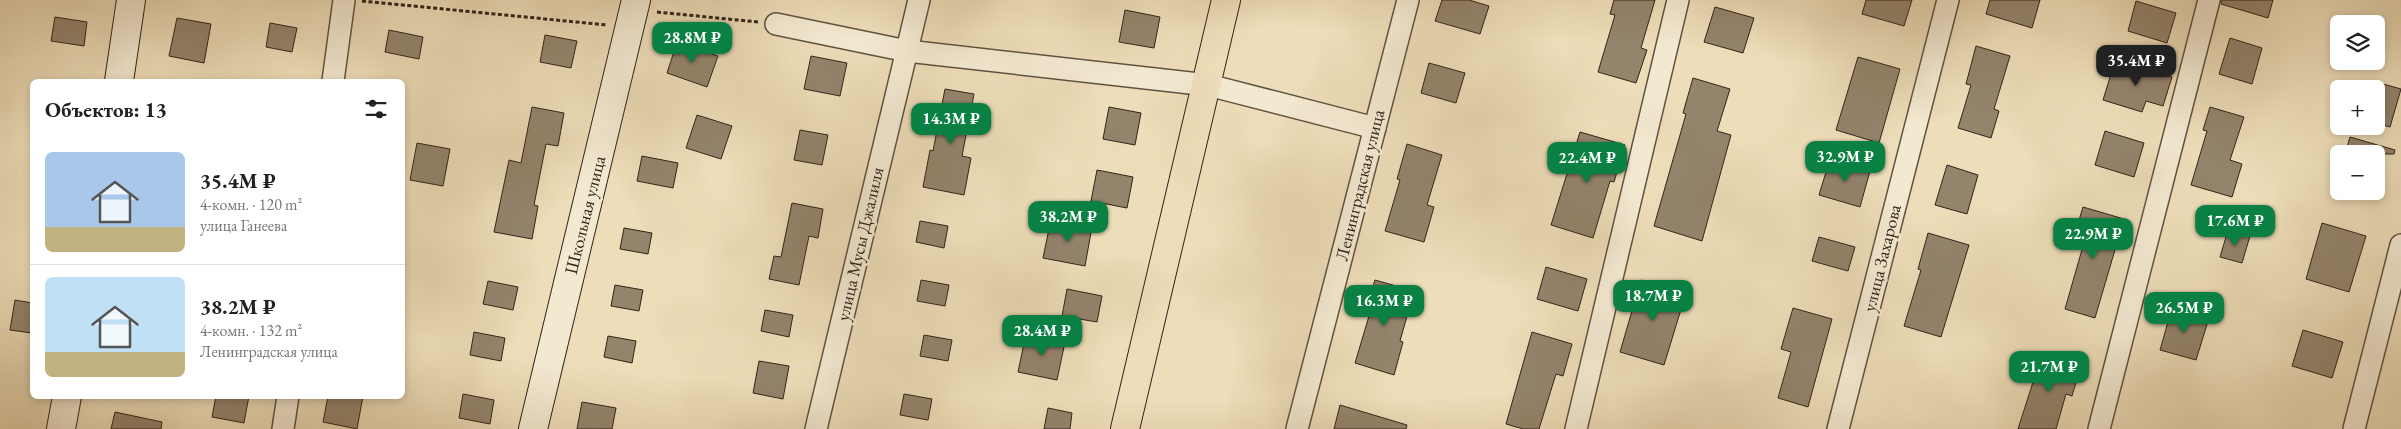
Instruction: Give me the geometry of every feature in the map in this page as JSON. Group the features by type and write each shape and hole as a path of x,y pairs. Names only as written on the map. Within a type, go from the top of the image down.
{"main road":[{"path":"1125,429 1208,85 1226,0"}],"street":[{"path":"119,79 131,0"},
{"path":"333,79 352,0"},
{"name":"улица Мусы Джалиля","path":"816,429 919,0"},
{"name":"Ленинградская улица","path":"1297,429 1408,0"},
{"path":"1576,429 1678,0"},
{"name":"улица Захарова","path":"1838,429 1948,0"},
{"path":"2098,429 2209,0"},
{"name":"Школьная улица","path":"533,429 633,13"},
{"path":"776,24 907,50 1208,85 1375,128"},
{"path":"2354,429 2401,245"},
{"path":"61,429 66,399"},
{"path":"283,429 288,399"}],"path":[{"path":"352,0 633,13 776,24"}],"building":[{"path":"1442,0 1469,0 1489,6 1480,34 1435,21"},
{"path":"1614,0 1655,0 1641,48 1647,50 1636,83 1598,72 1615,15 1610,14"},
{"path":"1866,0 1912,0 1904,26 1862,14"},
{"path":"1990,0 2040,0 2032,28 1986,14"},
{"path":"2222,0 2273,0 2268,18 2221,4"},
{"path":"2136,1 2176,13 2167,43 2128,31"},
{"path":"1715,7 1754,18 1743,53 1704,42"},
{"path":"1125,10 1160,17 1154,48 1119,42"},
{"path":"55,17 87,22 84,46 51,41"},
{"path":"177,18 211,24 204,63 169,56"},
{"path":"270,23 297,28 292,52 266,47"},
{"path":"389,30 423,37 419,59 385,52"},
{"path":"545,35 577,41 571,68 540,62"},
{"path":"2230,38 2262,48 2252,84 2219,74"},
{"path":"677,42 718,56 707,87 667,73"},
{"path":"1976,46 2010,56 1994,109 1999,111 1991,138 1958,128 1971,85 1966,84"},
{"path":"811,56 847,63 840,96 804,89"},
{"path":"1858,57 1900,69 1879,143 1836,130"},
{"path":"2115,61 2172,77 2163,106 2146,101 2142,112 2103,100"},
{"path":"1429,63 1465,73 1456,103 1421,93"},
{"path":"1693,78 1730,89 1717,131 1731,135 1702,241 1654,226 1686,114 1683,113"},
{"path":"2385,85 2401,89 2390,127 2385,126"},
{"path":"945,89 974,94 962,156 971,158 964,195 923,187 930,150 933,151"},
{"path":"532,107 564,113 558,146 546,144 534,205 538,206 532,239 494,232 509,160 521,163"},
{"path":"1109,107 1141,113 1135,145 1103,139"},
{"path":"2210,107 2244,117 2230,160 2242,164 2232,197 2191,185 2207,131 2203,130"},
{"path":"697,115 732,126 721,159 686,148"},
{"path":"800,130 828,135 822,165 794,160"},
{"path":"2105,131 2144,143 2134,177 2095,165"},
{"path":"1580,132 1625,145 1614,182 1610,181 1593,238 1551,225"},
{"path":"2350,137 2378,145 2348,145"},
{"path":"417,143 450,149 443,186 410,180"},
{"path":"1407,144 1442,155 1427,205 1434,207 1424,242 1385,231 1400,180 1397,179"},
{"path":"2385,147 2395,150 2394,154 2385,154"},
{"path":"642,156 678,163 673,188 637,181"},
{"path":"1830,159 1870,171 1860,207 1819,195"},
{"path":"1947,165 1978,175 1967,214 1935,205"},
{"path":"1097,170 1133,177 1127,208 1091,201"},
{"path":"792,203 823,209 818,238 809,236 799,285 769,279 774,256 781,257"},
{"path":"2083,207 2124,219 2095,318 2065,309 2083,246 2072,243"},
{"path":"1051,219 1092,227 1085,266 1043,258"},
{"path":"920,221 948,226 944,248 916,242"},
{"path":"2322,223 2366,236 2349,292 2306,279"},
{"path":"624,228 652,233 648,254 620,249"},
{"path":"2228,230 2250,236 2242,263 2220,257"},
{"path":"1928,233 1969,245 1941,337 1904,326 1921,270 1918,269"},
{"path":"1819,237 1855,247 1848,271 1812,261"},
{"path":"1546,267 1587,279 1578,311 1537,299"},
{"path":"921,280 949,285 945,306 917,301"},
{"path":"1375,280 1414,291 1400,341 1403,342 1394,375 1355,363 1369,316 1364,315"},
{"path":"1641,280 1686,293 1664,365 1620,352"},
{"path":"488,281 518,287 513,310 483,304"},
{"path":"615,285 643,290 639,311 611,306"},
{"path":"1067,289 1102,296 1097,322 1062,316"},
{"path":"15,300 30,303 30,333 10,330"},
{"path":"1793,308 1832,319 1808,407 1778,398 1791,352 1781,349"},
{"path":"2172,308 2209,318 2196,360 2160,350"},
{"path":"765,310 793,315 789,337 761,331"},
{"path":"2303,330 2343,342 2332,378 2292,366"},
{"path":"474,332 505,338 501,361 470,355"},
{"path":"1532,332 1572,344 1563,376 1556,374 1539,429 1523,429 1506,424"},
{"path":"1026,334 1065,342 1057,380 1018,372"},
{"path":"924,335 952,340 948,361 920,356"},
{"path":"608,336 636,341 632,363 604,357"},
{"path":"2042,354 2081,366 2072,396 2066,394 2056,429 2018,429"},
{"path":"759,361 789,366 783,399 753,393"},
{"path":"463,394 494,400 490,424 459,418"},
{"path":"904,394 932,399 928,420 900,415"},
{"path":"215,399 248,399 244,423 212,417"},
{"path":"327,399 362,399 357,429 323,422"},
{"path":"582,402 616,408 612,429 577,429"},
{"path":"1340,405 1407,425 1406,429 1334,429"},
{"path":"1048,408 1072,413 1070,429 1044,429"},
{"path":"115,412 162,422 161,429 111,429"}]}
